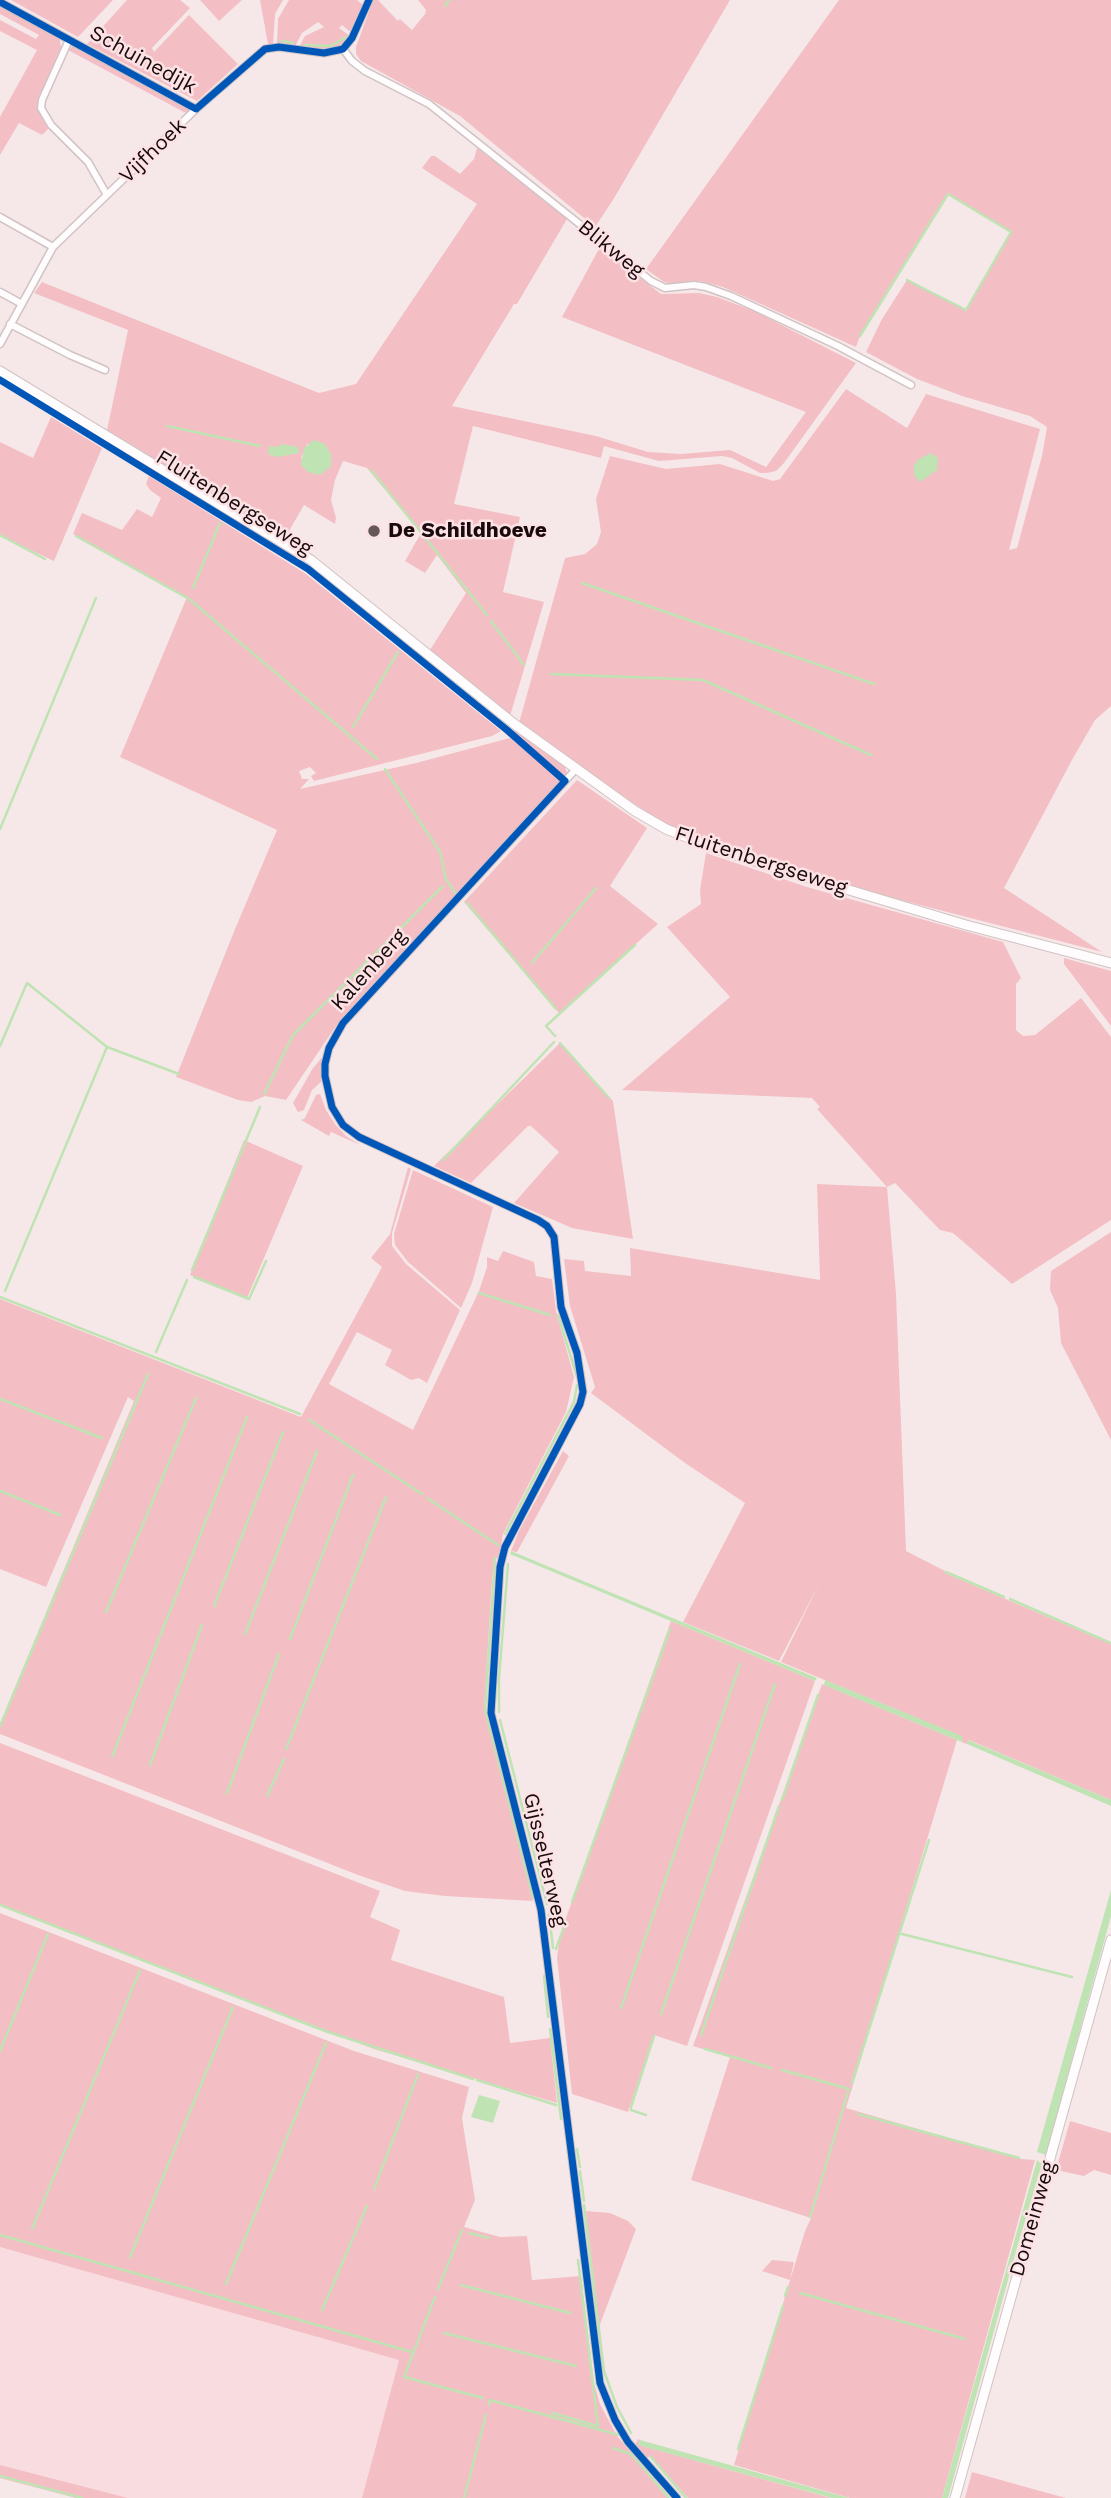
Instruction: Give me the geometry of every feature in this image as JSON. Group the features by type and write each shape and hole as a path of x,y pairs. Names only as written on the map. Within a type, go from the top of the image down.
{"street":[{"path":"343,49 352,38 369,0"},
{"name":"Schuinedijk","path":"0,2 196,109"},
{"name":"Vijfhoek","path":"69,40 42,100 41,108 51,125 88,162 107,194"},
{"name":"Vijfhoek","path":"0,344 53,247 196,109 265,49 279,47 324,53 343,49"},
{"name":"Blikweg","path":"343,49 352,61 365,71 429,104 651,281 665,288 694,285 732,296 838,346 911,385"},
{"path":"1,221 53,247"},
{"path":"0,292 22,304"},
{"path":"10,324 69,355 105,370"},
{"name":"Fluitenbergseweg","path":"0,371 311,560 513,723 644,816 687,839 965,925 1111,963"},
{"name":"Kalenberg","path":"549,1228 538,1220 359,1137 344,1125 332,1107 326,1088 325,1064 329,1048 343,1024 576,769"},
{"name":"Gijsselterweg","path":"549,1228 554,1237 561,1307 577,1353 584,1385 580,1404 505,1548 500,1567 491,1713 541,1910 600,2383 628,2442 677,2498"},
{"name":"Domeinweg","path":"955,2498 1111,1940"}],"shaded area":[{"path":"11,0 113,0 78,37"},
{"path":"127,0 180,0 190,8 152,48 154,52 189,15 238,64 197,101 87,44"},
{"path":"200,0 242,0 219,21"},
{"path":"260,0 283,0 275,14 273,44 268,44"},
{"path":"289,0 357,0 363,5 353,31 342,25 339,28 350,36 347,40 339,46 325,50 299,47 305,36 324,27 318,22 302,33 295,46 277,44 278,19"},
{"path":"373,0 378,0 398,21 400,19 412,30 426,10 418,0 730,0 595,227 460,116 361,61 356,54 356,47"},
{"path":"839,0 1111,0 1111,706 1095,720 1004,888 1102,952 862,890 684,833 630,801 519,723 565,558 585,554 597,544 601,532 596,499 610,456 666,469 720,464 773,481 780,479 846,389 907,428 926,394 1040,429 1009,550 1017,548 1042,456 1047,427 1030,416 962,396 917,379 866,352 882,319 907,280 966,309 1011,232 948,194 860,336 856,347 723,287 700,281 674,284 664,282 646,269"},
{"path":"0,5 59,37 61,47 39,100 41,115 49,128 42,135 19,123 0,155 0,117 37,50 0,31 0,20 36,39 39,35 0,14"},
{"path":"77,47 185,105 189,110 186,113 68,50"},
{"path":"477,148 567,219 452,406 596,436 648,452 681,454 730,450 766,467 806,412 562,317 600,247 661,294 699,293 717,297 754,311 856,363 784,463 776,471 767,473 760,473 732,458 722,456 659,461 604,446 601,458 473,426 454,504 520,517 503,592 544,602 510,716 430,650 466,593 437,555 425,573 405,561 421,533 367,468 343,461 331,500 335,524 304,505 285,538 107,430 128,330 34,293 42,282 319,393 356,384 477,204 422,168 431,156 435,156 460,174 474,159","holes":["307,444 331,454 331,466 301,458"]},
{"path":"51,417 102,448 54,561 0,536 0,442 33,458"},
{"path":"314,440 325,444 331,454 331,466 320,475 308,472 301,465 304,448"},
{"path":"282,444 298,447 299,453 277,457 268,454 269,446 277,447"},
{"path":"931,453 938,458 937,470 920,482 914,475 914,465"},
{"path":"149,476 306,574 501,731 492,736 314,781 311,776 316,773 310,767 299,771 302,779 309,779 300,789 416,763 510,738 559,779 560,783 336,1026 286,1100 265,1096 251,1102 238,1100 176,1077 277,830 120,757 187,597 73,534 82,513 122,530 137,509 152,517 161,498 146,484"},
{"path":"516,730 565,767 566,777 561,776 512,733"},
{"path":"577,780 647,828 610,886 658,924 559,1013 464,902"},
{"path":"706,853 807,887 1003,942 1021,978 1016,984 1016,1030 1023,1036 1035,1035 1081,998 1111,1037 1111,1220 1012,1284 953,1233 940,1230 895,1183 887,1187 817,1109 820,1107 812,1098 622,1090 730,997 667,927 701,904 700,890"},
{"path":"1064,958 1111,971 1111,1026 1064,964"},
{"path":"560,1043 613,1101 633,1239 572,1228 514,1203 559,1152 531,1126 471,1183 434,1166"},
{"path":"325,1054 321,1082 312,1090 304,1110 298,1112 293,1103 313,1068"},
{"path":"320,1094 335,1124 346,1136 360,1145 331,1132 329,1136 301,1120 305,1118 316,1095"},
{"path":"244,1140 303,1166 247,1298 190,1275"},
{"path":"408,1167 411,1169 392,1233 392,1246 406,1264 460,1310 427,1383 419,1378 411,1380 385,1365 392,1350 357,1332 329,1384 413,1430 479,1291 487,1267 487,1257 498,1261 503,1251 534,1262 536,1276 552,1279 556,1311 574,1377 566,1412 503,1534 492,1579 484,1709 533,1901 405,1891 0,1734 0,1726 11,1697 134,1401 128,1397 46,1587 0,1569 0,1299 301,1417 382,1267 371,1258 390,1234"},
{"path":"413,1170 493,1207 472,1283 461,1308 408,1262 395,1245 394,1234"},
{"path":"817,1184 887,1187 896,1294 906,1551 945,1573 1111,1644 1111,1800 969,1740 967,1744 962,1742 961,1736 781,1662 819,1584 779,1661 683,1622 745,1503 685,1463 591,1393 595,1387 570,1306 564,1259 584,1261 585,1271 631,1276 630,1248 820,1280"},
{"path":"1111,1232 1111,1440 1061,1343 1058,1308 1050,1290 1051,1271"},
{"path":"563,1451 569,1456 517,1552 511,1551 519,1531"},
{"path":"511,1551 817,1678 815,1681 510,1554"},
{"path":"671,1621 815,1681 687,2046 654,2035 628,2112 572,2094 557,1958 560,1935"},
{"path":"825,1680 962,1736 962,1742 824,1685"},
{"path":"822,1684 957,1740 846,2108 1021,2159 1035,2160 942,2498 850,2498 734,2465 811,2218 691,2180 730,2057 693,2046"},
{"path":"968,1740 1111,1800 1111,1806 967,1744"},
{"path":"0,1743 380,1891 370,1917 400,1930 391,1960 504,1997 510,2043 550,2038 557,2103 374,2049 0,1905"},
{"path":"1111,1890 1111,1916 1046,2155 1037,2152"},
{"path":"0,1913 354,2051 469,2087 462,2118 475,2200 464,2227 500,2237 527,2236 532,2280 581,2276 594,2383 600,2404 617,2436 670,2498 362,2498 399,2360 0,2247"},
{"path":"479,2095 500,2101 493,2123 471,2117"},
{"path":"1070,2121 1111,2133 1111,2175 1094,2170 1084,2176 1056,2170"},
{"path":"1037,2160 1042,2164 948,2498 942,2498"},
{"path":"586,2211 610,2213 628,2221 636,2229 599,2327"},
{"path":"0,2247 399,2360 362,2498 128,2498 0,2465"},
{"path":"772,2260 794,2262 790,2280 762,2271"},
{"path":"638,2439 639,2445 831,2498 688,2498 651,2456 646,2458 635,2445"},
{"path":"640,2440 849,2498 832,2498 638,2445"},
{"path":"0,2465 128,2498 76,2498 0,2478"},
{"path":"972,2472 1033,2489 1066,2498 965,2498"}],"waterway":[{"path":"445,6 449,0"},
{"path":"305,45 331,46 346,37"},
{"path":"281,41 293,43"},
{"path":"860,336 948,194 1011,232 966,310 907,280"},
{"path":"167,426 260,446"},
{"path":"371,470 487,615"},
{"path":"193,588 220,523"},
{"path":"0,535 45,559"},
{"path":"76,536 189,599 377,759"},
{"path":"582,583 874,684"},
{"path":"0,829 96,598"},
{"path":"491,621 524,665"},
{"path":"353,727 398,652"},
{"path":"551,674 703,680 871,755"},
{"path":"385,769 440,852 446,879 455,893"},
{"path":"264,1094 293,1035 443,886"},
{"path":"532,963 596,888"},
{"path":"467,903 556,1009"},
{"path":"555,1036 546,1026 635,945"},
{"path":"0,1046 27,983 107,1047 179,1074"},
{"path":"443,1160 554,1042"},
{"path":"560,1043 609,1098"},
{"path":"5,1291 107,1047"},
{"path":"192,1270 260,1107"},
{"path":"194,1277 249,1299 266,1261"},
{"path":"156,1352 187,1280"},
{"path":"479,1293 550,1315"},
{"path":"0,1297 300,1414"},
{"path":"558,1315 577,1377"},
{"path":"0,1726 148,1374"},
{"path":"505,1534 574,1402 577,1385"},
{"path":"106,1612 196,1398"},
{"path":"0,1399 102,1438"},
{"path":"112,1757 247,1417"},
{"path":"309,1420 422,1494"},
{"path":"214,1606 283,1432"},
{"path":"245,1634 317,1451"},
{"path":"290,1639 353,1475"},
{"path":"0,1491 60,1515"},
{"path":"286,1749 386,1497"},
{"path":"427,1498 498,1545"},
{"path":"495,1558 485,1710 533,1898"},
{"path":"499,1712 508,1564"},
{"path":"946,1572 1004,1597"},
{"path":"1010,1599 1111,1643"},
{"path":"150,1765 202,1625"},
{"path":"572,1902 670,1629"},
{"path":"227,1793 279,1654"},
{"path":"621,2008 740,1664"},
{"path":"661,2014 775,1684"},
{"path":"782,1800 818,1695"},
{"path":"500,1720 547,1904"},
{"path":"267,1796 284,1759"},
{"path":"701,2035 779,1806"},
{"path":"852,2083 929,1840"},
{"path":"0,1905 325,2031 473,2079"},
{"path":"549,1914 553,1948"},
{"path":"556,1949 566,1921"},
{"path":"0,2051 48,1934"},
{"path":"902,1934 1072,1977"},
{"path":"32,2229 140,1970"},
{"path":"544,1976 548,2017"},
{"path":"130,2257 233,2007"},
{"path":"550,2029 561,2119"},
{"path":"646,2115 631,2110 631,2107 654,2036"},
{"path":"226,2284 326,2043"},
{"path":"705,2049 771,2068"},
{"path":"782,2070 849,2089 810,2217"},
{"path":"374,2189 418,2074"},
{"path":"477,2080 556,2105"},
{"path":"858,2114 1019,2158"},
{"path":"577,2149 580,2167"},
{"path":"580,2171 584,2201"},
{"path":"584,2205 604,2371 617,2407 631,2433"},
{"path":"322,2310 367,2206"},
{"path":"438,2289 462,2230"},
{"path":"469,2233 489,2238"},
{"path":"0,2235 412,2352"},
{"path":"552,2413 598,2426 578,2260"},
{"path":"461,2285 570,2313"},
{"path":"785,2296 788,2287"},
{"path":"800,2293 965,2339"},
{"path":"435,2297 404,2377 483,2398"},
{"path":"738,2449 783,2306"},
{"path":"444,2333 576,2366"},
{"path":"489,2405 490,2400 619,2435"},
{"path":"464,2498 486,2415"},
{"path":"613,2448 631,2454 669,2498"},
{"path":"651,2457 686,2498"},
{"path":"0,2476 82,2498"}],"cycle path":[{"path":"0,2 196,109 265,49 279,47 324,53 343,49 352,38 369,0"},
{"path":"0,380 308,569 507,730 565,781 343,1023 329,1048 325,1076 332,1107 343,1125 359,1137 538,1220 547,1226 554,1237 561,1307 577,1353 583,1392 580,1404 505,1547 500,1567 491,1713 541,1910 600,2383 615,2420 628,2442 677,2498"}],"place":[{"name":"De Schildhoeve","path":"374,531"}]}
